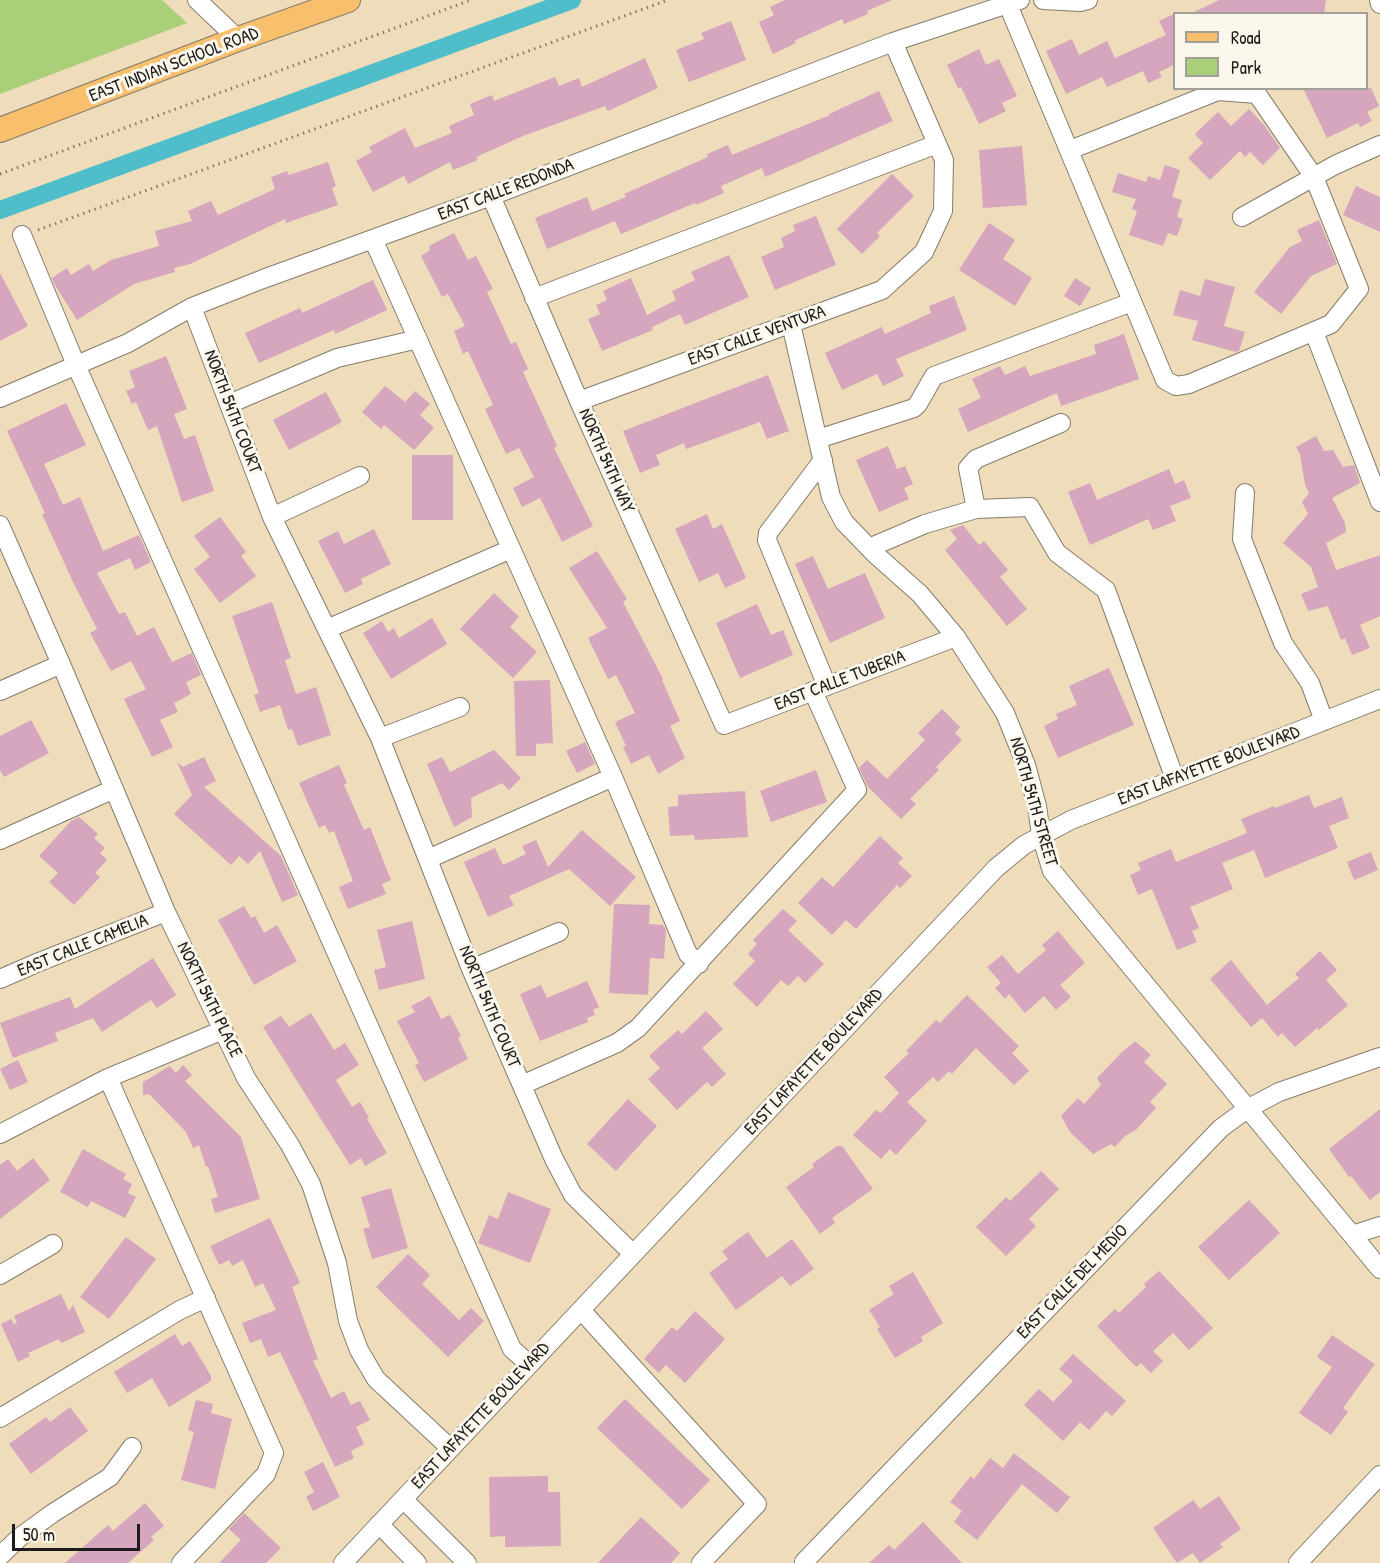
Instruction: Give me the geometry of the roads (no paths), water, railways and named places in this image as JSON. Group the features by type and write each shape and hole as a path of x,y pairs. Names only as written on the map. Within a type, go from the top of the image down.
{"main road":[{"name":"EAST INDIAN SCHOOL ROAD","path":"0,130 238,39 348,0"}],"street":[{"path":"196,0 238,39"},
{"path":"1043,0 1080,2 1088,0"},
{"path":"1011,1 1070,150 1165,381 1176,386 1189,384 1331,324 1359,289 1314,177 1257,94 1218,91 1070,150"},
{"name":"EAST CALLE REDONDA","path":"0,398 128,343 192,308 263,279 491,196 893,42 1011,1"},
{"path":"534,298 937,144 893,42"},
{"name":"EAST CALLE VENTURA","path":"579,401 882,290 924,252 943,211 944,160 937,144"},
{"path":"1242,217 1335,165 1380,146"},
{"name":"NORTH 54TH WAY","path":"491,196 579,401 724,725"},
{"path":"22,236 76,365 512,1349 529,1365"},
{"path":"373,239 613,777 688,954 699,964"},
{"path":"818,439 914,408 934,376 1132,302"},
{"name":"NORTH 54TH COURT","path":"192,308 272,517 380,738 471,969 554,1159 573,1195 633,1254"},
{"name":"NORTH 54TH STREET","path":"791,324 831,497 844,522 920,594 956,637 1005,713 1026,765 1037,806 1041,835 1052,871 1380,1269"},
{"path":"1314,332 1380,502"},
{"path":"229,404 337,358 417,339"},
{"path":"976,509 968,468 976,459 1061,423"},
{"path":"522,1085 617,1043 638,1028 857,790 767,540 768,533 823,460"},
{"path":"272,517 360,476"},
{"path":"1245,493 1242,539 1283,643 1310,683 1324,722"},
{"path":"869,548 926,524 976,509 1029,507 1056,553 1106,590 1175,779"},
{"name":"NORTH 54TH PLACE","path":"0,525 4,546 62,664 166,912 246,1078 290,1145 311,1184 337,1263 348,1321 359,1350 376,1379 450,1448"},
{"path":"327,629 511,549"},
{"name":"EAST CALLE TUBERIA","path":"724,725 956,637"},
{"path":"0,691 62,664"},
{"name":"EAST LAFAYETTE BOULEVARD","path":"343,1563 996,868 1024,845 1071,820 1380,699"},
{"path":"380,738 460,707"},
{"path":"428,859 613,777"},
{"path":"0,840 114,789"},
{"name":"EAST CALLE CAMELIA","path":"0,979 166,912"},
{"path":"471,969 558,932"},
{"path":"0,1134 108,1078 223,1030"},
{"name":"EAST CALLE DEL MEDIO","path":"804,1562 1221,1128 1247,1109 1279,1092 1380,1057"},
{"path":"108,1078 274,1453 266,1474 182,1563"},
{"path":"1352,1235 1380,1226"},
{"path":"0,1275 53,1244"},
{"path":"0,1418 180,1310 206,1298"},
{"path":"581,1310 757,1504 701,1563"},
{"path":"0,1556 20,1537 53,1512 110,1477 132,1446"},
{"path":"1298,1563 1380,1475"},
{"path":"403,1499 466,1563"},
{"path":"379,1524 417,1563"}],"waterway":[{"path":"0,210 572,0"}]}
